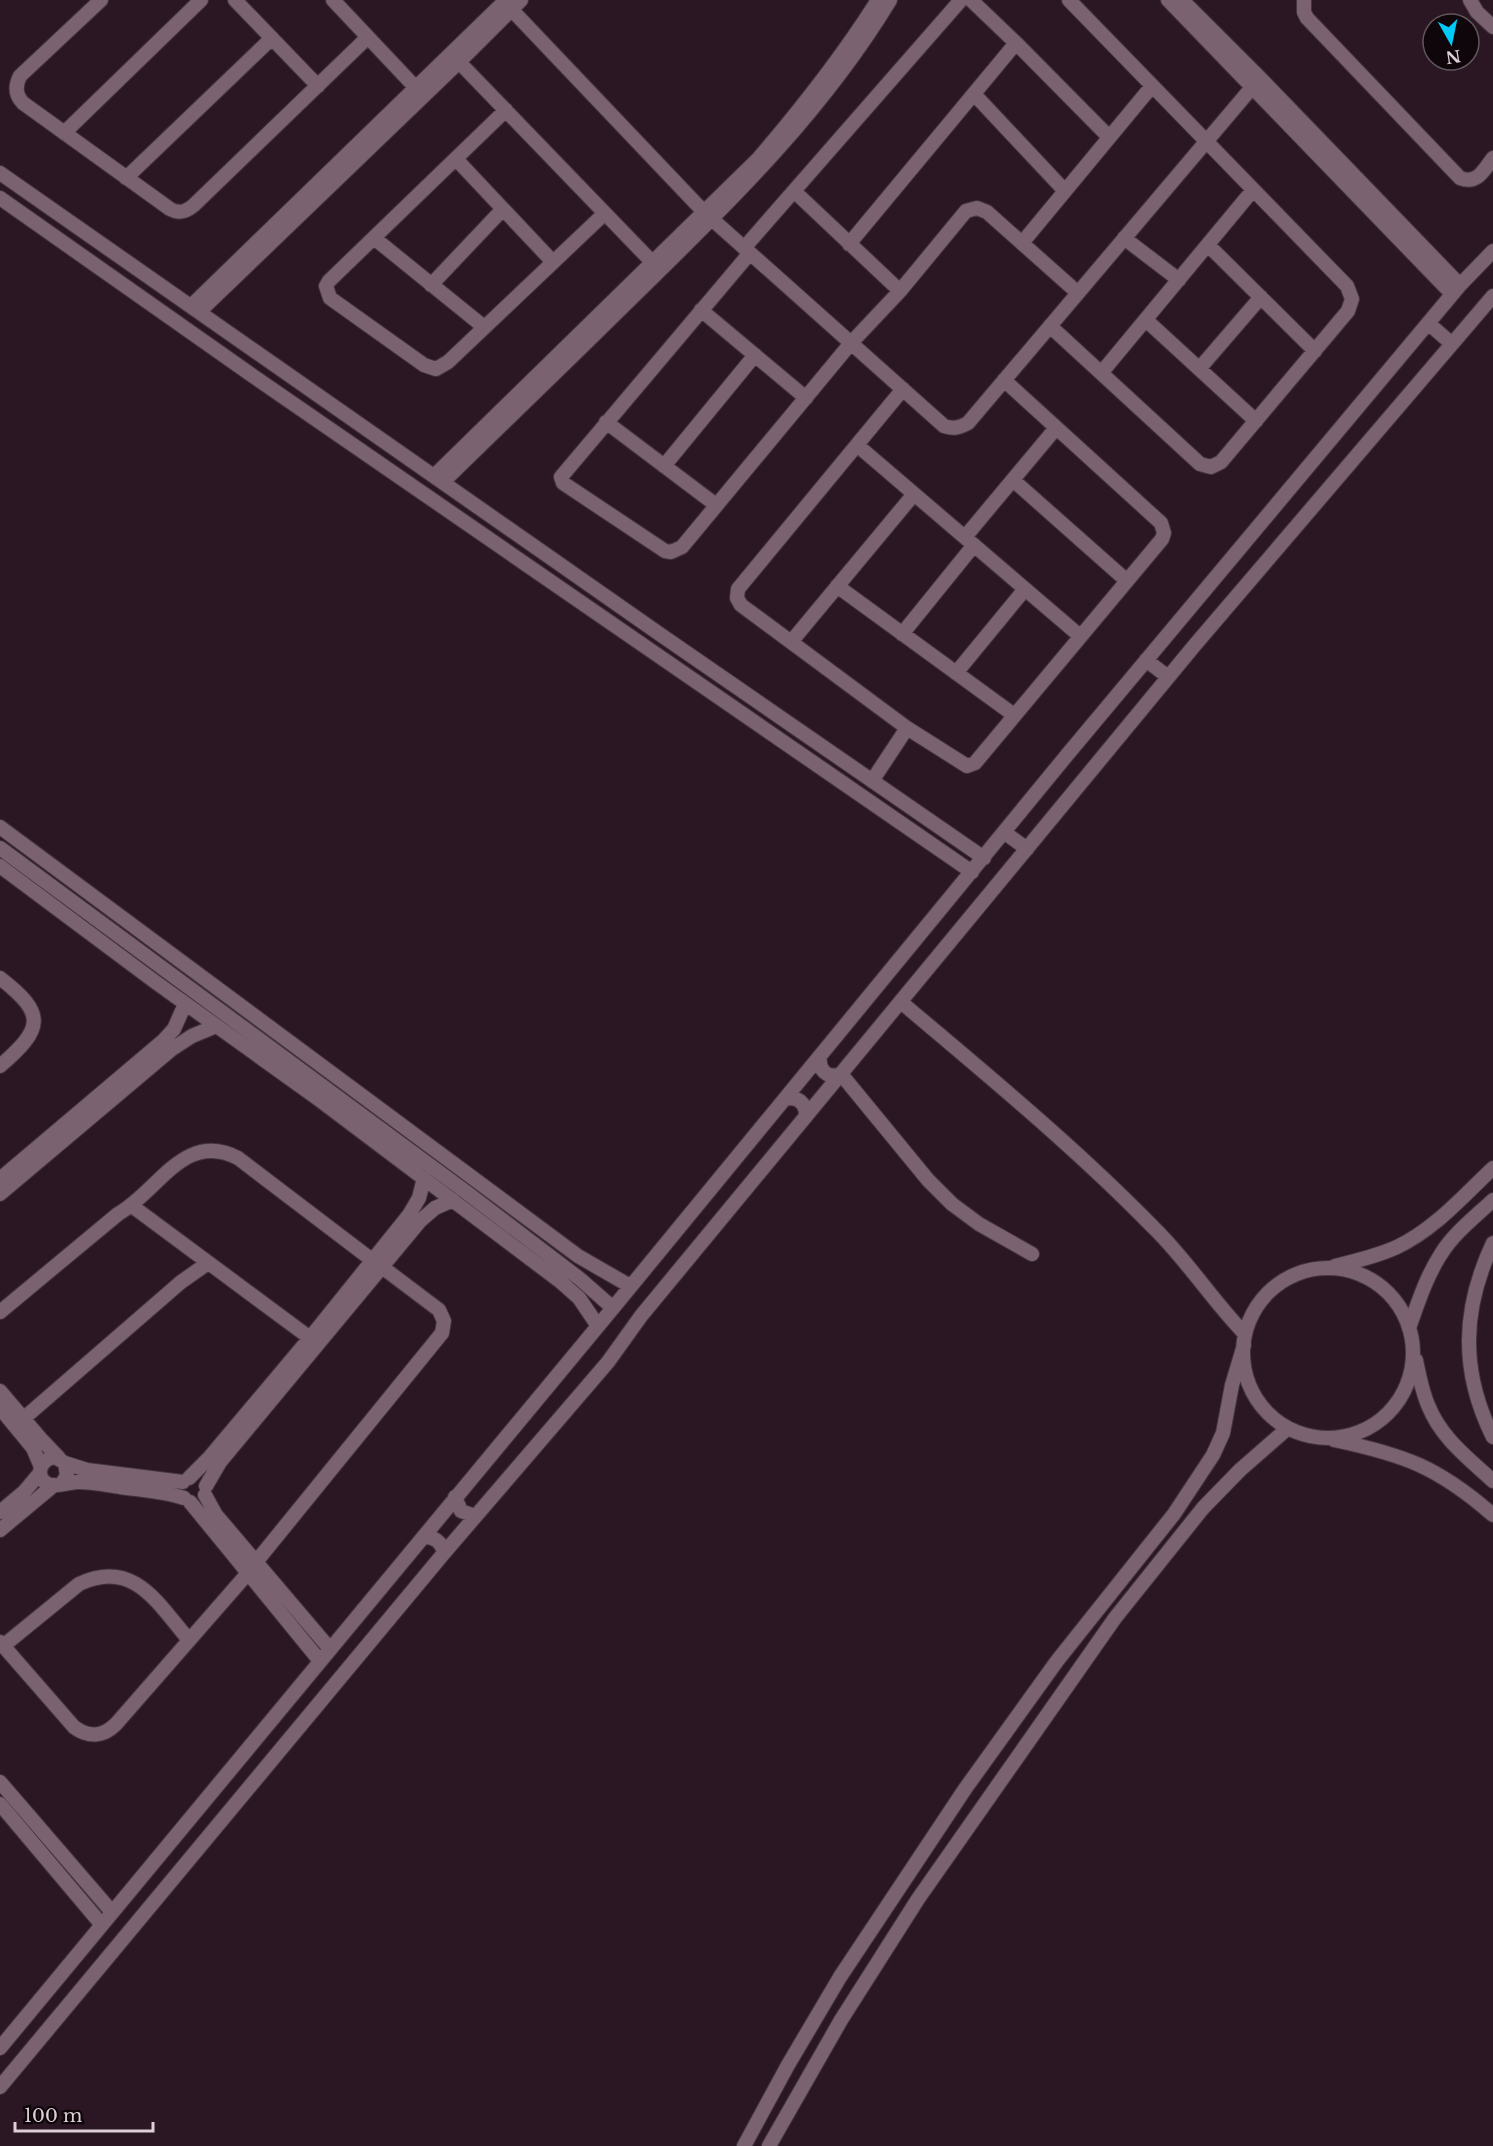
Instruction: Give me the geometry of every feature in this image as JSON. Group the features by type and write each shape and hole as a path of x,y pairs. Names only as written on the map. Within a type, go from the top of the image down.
{"street":[{"path":"101,0 24,72 17,82 17,93 23,103 174,212 185,212 194,206 368,37"},
{"path":"64,133 201,0"},
{"path":"235,0 318,86"},
{"path":"333,0 416,88"},
{"path":"438,479 708,216 793,118 833,67 878,0"},
{"path":"438,479 653,263 764,166 842,72 890,0"},
{"path":"961,0 794,191 701,310 562,475 561,480 665,551 671,552 682,547 851,343 900,291 962,215 971,209 977,208 987,212 1078,293"},
{"path":"971,0 1109,137"},
{"path":"1050,326 1205,466 1216,465 1221,462 1348,311 1352,298 1347,286 1069,0"},
{"path":"1168,0 1186,5 1256,82 1456,290"},
{"path":"1304,0 1306,18 1460,178 1467,180 1477,178 1493,158"},
{"path":"1470,0 1477,12 1493,27"},
{"path":"512,3 708,216 944,426 956,428 968,423 1256,82"},
{"path":"195,309 459,62 512,3"},
{"path":"195,309 416,88 512,3"},
{"path":"126,178 272,38"},
{"path":"849,244 1016,43"},
{"path":"459,62 653,263"},
{"path":"1022,243 1152,86"},
{"path":"974,94 1065,191"},
{"path":"506,110 329,281 326,286 330,298 430,368 443,366 605,213"},
{"path":"456,159 553,262"},
{"path":"1,175 984,858"},
{"path":"1102,372 1253,190"},
{"path":"794,191 900,291"},
{"path":"0,198 253,376 972,872"},
{"path":"431,285 503,209"},
{"path":"374,238 484,327"},
{"path":"1125,238 1179,280"},
{"path":"1208,245 1315,351"},
{"path":"0,2048 1146,660 1428,323 1493,251"},
{"path":"1199,369 1261,297"},
{"path":"0,2087 475,1516 608,1362 641,1316 1168,677 1493,297"},
{"path":"701,310 806,398"},
{"path":"1146,320 1256,421"},
{"path":"1428,323 1452,344"},
{"path":"664,466 755,355"},
{"path":"253,376 265,359"},
{"path":"903,389 738,589 737,598 741,604 907,728 964,766 970,766 975,763 1162,539 1164,528 1157,519 1004,381"},
{"path":"606,423 716,505"},
{"path":"902,634 1013,480 1056,428"},
{"path":"857,445 1080,636"},
{"path":"1013,480 1126,581"},
{"path":"791,642 914,494"},
{"path":"566,593 578,576"},
{"path":"837,586 1014,715"},
{"path":"956,673 1025,589"},
{"path":"1146,660 1168,677"},
{"path":"872,781 907,728"},
{"path":"0,827 578,1256 630,1286"},
{"path":"1004,832 1027,849"},
{"path":"0,848 466,1192 580,1279 613,1308"},
{"path":"0,866 185,1004 317,1098 561,1282 579,1298 598,1326"},
{"path":"0,978 25,998 30,1005 33,1022 32,1031 23,1046 0,1066"},
{"path":"901,1002 1024,1105 1100,1173 1174,1249 1201,1280 1244,1340 1244,1367 1251,1389 1263,1407 1279,1422 1288,1428 1381,1450 1415,1462 1456,1485 1493,1515"},
{"path":"0,1179 164,1040 174,1029 185,1004"},
{"path":"236,1022 247,1009"},
{"path":"0,1194 172,1049 192,1036 216,1026"},
{"path":"820,1056 819,1064 826,1074 833,1076 841,1074"},
{"path":"841,1074 928,1180 946,1198 979,1224 1032,1254"},
{"path":"785,1099 799,1100 806,1109 806,1116"},
{"path":"0,1312 118,1214 132,1206 182,1159 204,1150 216,1150 238,1158 439,1310 444,1321 442,1333 252,1567 189,1640 116,1724 109,1731 91,1735 74,1727 2,1644 79,1584 106,1575 126,1578 145,1589 189,1640"},
{"path":"1325,1269 1399,1246 1436,1222 1493,1168"},
{"path":"0,1408 33,1448 43,1481 58,1484 86,1482 170,1494 197,1502 206,1490 220,1462 377,1263 414,1207 424,1178"},
{"path":"1464,1196 1479,1212"},
{"path":"330,1648 187,1500 181,1490 186,1480 209,1458 310,1338 377,1263 435,1208 453,1200"},
{"path":"1409,1328 1425,1285 1452,1238 1493,1200"},
{"path":"132,1206 310,1338"},
{"path":"1493,1243 1482,1266 1471,1312 1469,1346 1474,1393 1493,1437"},
{"path":"23,1419 181,1282 208,1263"},
{"path":"744,2146 840,1977 965,1789 1057,1661 1174,1514 1213,1455 1223,1433 1232,1385 1248,1324 1259,1304 1274,1288 1293,1276 1325,1269 1347,1270 1377,1284 1400,1308 1409,1328 1426,1397 1437,1423 1461,1452 1493,1480"},
{"path":"1320,1437 1353,1434 1382,1418 1398,1402 1408,1383 1413,1350"},
{"path":"0,1391 62,1461 67,1476 0,1530"},
{"path":"769,2146 841,2020 918,1899 1115,1618 1203,1508 1240,1470 1288,1428"},
{"path":"0,1512 24,1492 50,1458 87,1470 186,1480 197,1477 206,1490 216,1515 320,1661"},
{"path":"455,1497 461,1511 475,1516"},
{"path":"423,1537 428,1536 437,1540 444,1553"},
{"path":"0,1782 17,1812 102,1925"},
{"path":"0,1804 17,1812 112,1912"}]}
